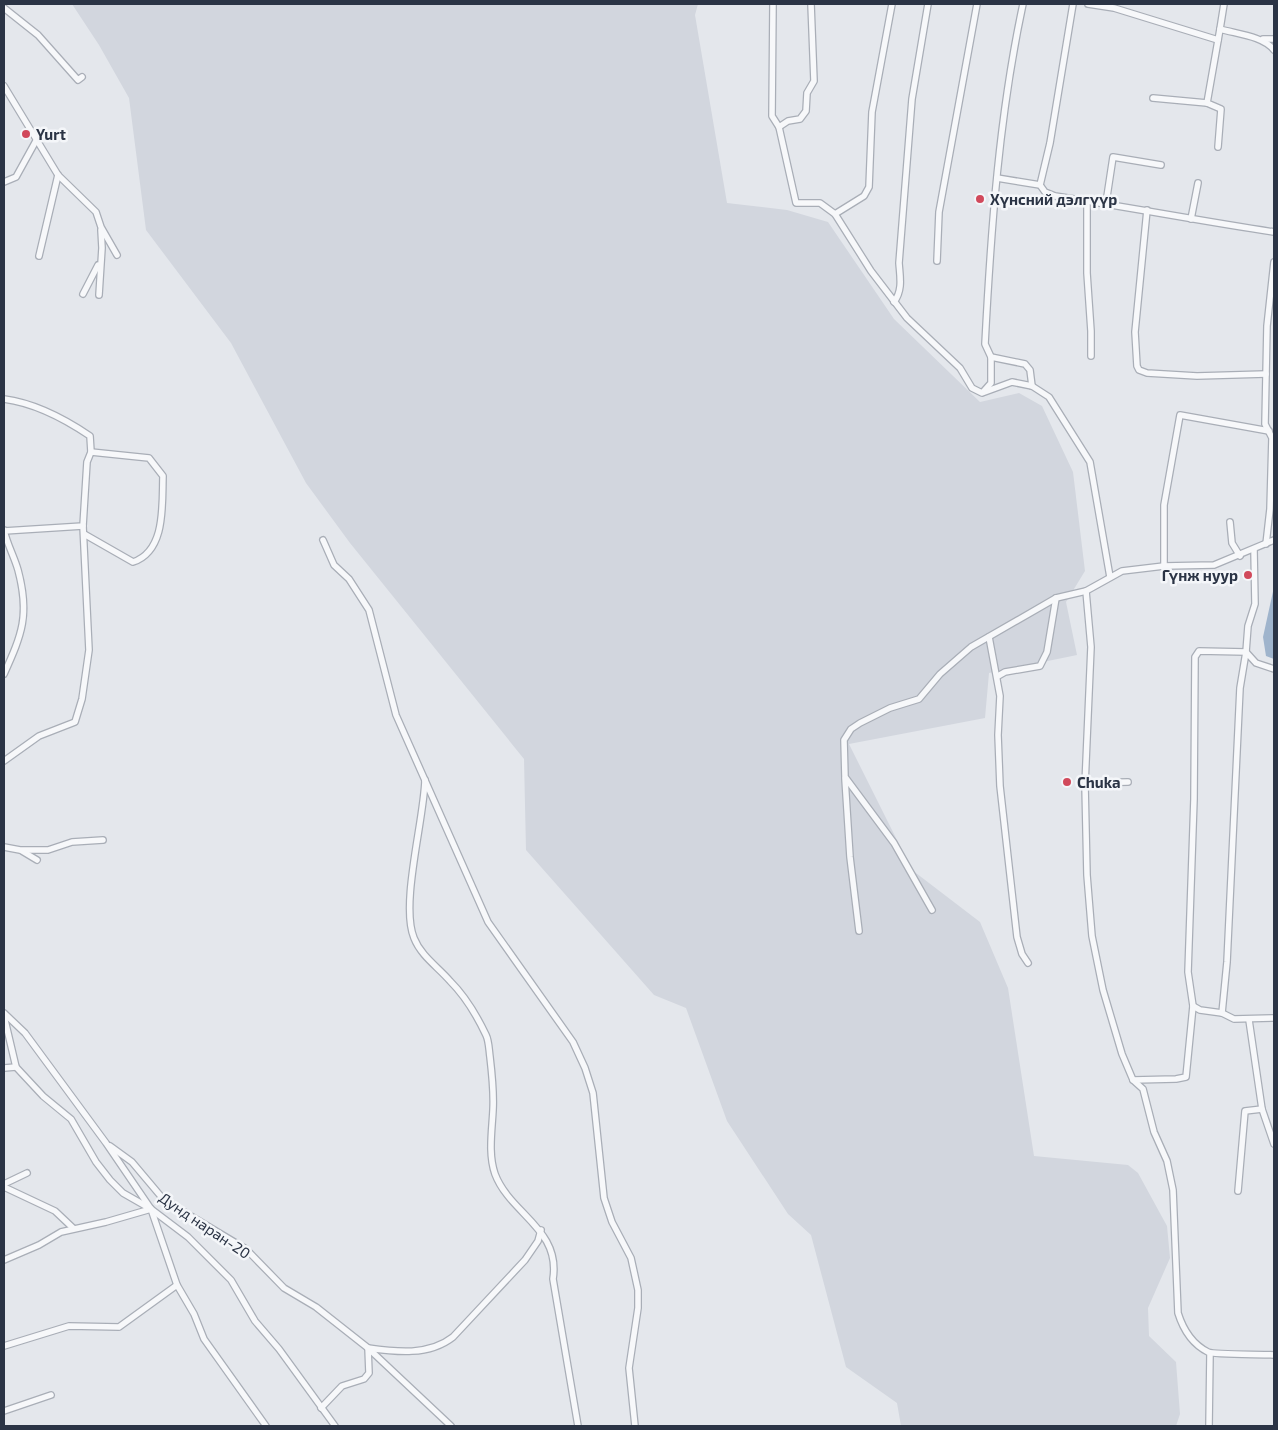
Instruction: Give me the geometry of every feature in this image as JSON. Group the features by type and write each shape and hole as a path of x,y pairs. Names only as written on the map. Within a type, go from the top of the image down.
{"street":[{"path":"773,4 772,116 779,127 796,203 820,203 835,214 871,271 906,318 960,368 972,388 982,392 1012,382 1032,386 1050,397 1090,462 1110,577"},
{"path":"779,127 788,121 800,119 806,110 807,93 814,81 811,4"},
{"path":"835,214 864,196 869,187 872,112 892,4"},
{"path":"894,302 899,296 901,287 899,263 912,99 928,4"},
{"path":"937,261 939,212 977,4"},
{"path":"982,392 991,382 991,357 985,344 992,212 1009,71 1023,4"},
{"path":"1040,185 1050,143 1072,4"},
{"path":"1088,4 1114,8 1218,40"},
{"path":"1207,103 1224,4"},
{"path":"4,8 38,35 78,80 82,77"},
{"path":"1220,29 1269,44 1274,50"},
{"path":"1258,40 1274,39"},
{"path":"4,86 58,175 96,212 101,228 117,255"},
{"path":"1153,98 1207,103 1222,109 1218,147"},
{"path":"4,182 16,177 37,138"},
{"path":"1106,204 1113,157 1161,165"},
{"path":"39,256 58,175"},
{"path":"997,178 1040,185 1045,192 1055,196 1274,232"},
{"path":"1191,219 1198,183"},
{"path":"1088,201 1087,273 1091,330 1090,356"},
{"path":"1147,210 1135,332 1137,366 1140,370 1147,373 1197,376 1266,374"},
{"path":"99,295 102,248 101,228"},
{"path":"83,294 100,260"},
{"path":"1266,544 1270,509 1272,438 1265,424 1267,326 1274,262"},
{"path":"991,357 1025,364 1030,370 1032,386"},
{"path":"4,400 13,401 65,420 90,436 91,452 87,462 83,526 89,650 82,699 75,722 39,736 4,761"},
{"path":"1164,566 1164,505 1180,415 1269,431"},
{"path":"84,534 133,562 144,558 153,549 162,517 163,476 149,458 91,452"},
{"path":"1230,522 1232,543 1240,556"},
{"path":"4,674 20,635 25,612 18,570 4,530 83,526"},
{"path":"323,540 334,565 349,579 369,610 396,715 488,922 573,1042 585,1068 593,1093 604,1198 612,1222 631,1258 638,1290 638,1308 629,1368 635,1426"},
{"path":"859,931 850,857 845,777 844,740 851,729 870,717 919,699 940,674 971,647 1056,598 1086,591 1122,571 1164,566 1214,565 1240,556 1274,540"},
{"path":"1222,1013 1227,962 1240,688 1248,626 1255,604 1254,550"},
{"path":"1086,591 1091,647 1086,783 1087,875 1092,936 1103,990 1122,1054 1133,1080 1143,1089 1154,1132 1168,1161 1173,1190 1178,1313 1182,1327 1190,1337 1210,1354 1274,1354"},
{"path":"998,676 1005,672 1040,666 1047,652 1056,598"},
{"path":"989,637 998,676 1000,786 1017,937 1022,954 1028,963"},
{"path":"1133,1080 1176,1079 1186,1076 1193,1006 1188,972 1194,799 1195,657 1199,651 1246,652 1256,662 1274,669"},
{"path":"841,754 845,777 894,843 932,910"},
{"path":"425,778 424,804 410,906 413,937 421,951 451,982 478,1018 487,1038 493,1109 490,1136 494,1173 506,1195 541,1230 555,1266 553,1279 578,1426"},
{"path":"1086,783 1128,782"},
{"path":"4,847 20,850 48,850 72,842 103,840"},
{"path":"20,850 37,860"},
{"path":"1193,1006 1200,1010 1222,1013 1234,1019 1274,1018"},
{"path":"4,1015 25,1033 106,1143 150,1209 106,1222 61,1232 39,1245 4,1260"},
{"name":"Дунд наран-20","path":"4,1015 16,1067 43,1096 70,1119 96,1162 123,1193 150,1209 188,1237 231,1280 255,1320 279,1349 335,1426"},
{"path":"1249,1020 1262,1109 1274,1144"},
{"path":"4,1068 16,1067"},
{"path":"1238,1191 1245,1111 1262,1109"},
{"name":"Дунд наран-20","path":"106,1143 132,1162 164,1200 246,1249 284,1288 316,1307 368,1348 451,1426"},
{"path":"4,1186 27,1173"},
{"path":"4,1186 55,1211 73,1228"},
{"name":"Дунд наран-20","path":"150,1209 177,1285 194,1314 204,1340 266,1426"},
{"path":"321,1408 342,1386 364,1379 369,1373 368,1348 421,1351 446,1342 465,1326 503,1281 525,1260 538,1241 541,1230"},
{"path":"4,1346 69,1326 119,1326 177,1285"},
{"path":"1209,1426 1210,1354"},
{"path":"4,1411 51,1395"}],"shaded area":[{"path":"72,4 698,4 695,15 727,203 787,210 828,222 894,319 980,402 1019,393 1042,406 1073,472 1085,571 1066,602 1077,655 989,673 985,718 849,744 912,870 980,922 1008,988 1034,1156 1128,1165 1138,1173 1167,1226 1170,1258 1148,1308 1149,1336 1176,1362 1180,1414 1176,1426 901,1426 897,1403 846,1367 811,1235 788,1214 727,1121 686,1008 654,995 526,850 524,759 350,543 306,483 231,343 146,230 129,98 99,45"}],"water":[{"path":"1274,587 1274,659 1266,656 1263,637"}],"place":[{"name":"Yurt","path":"26,134"},
{"name":"Хүнсний дэлгүүр","path":"980,199"},
{"name":"Гүнж нуур","path":"1248,575"},
{"name":"Chuka","path":"1067,782"}]}
